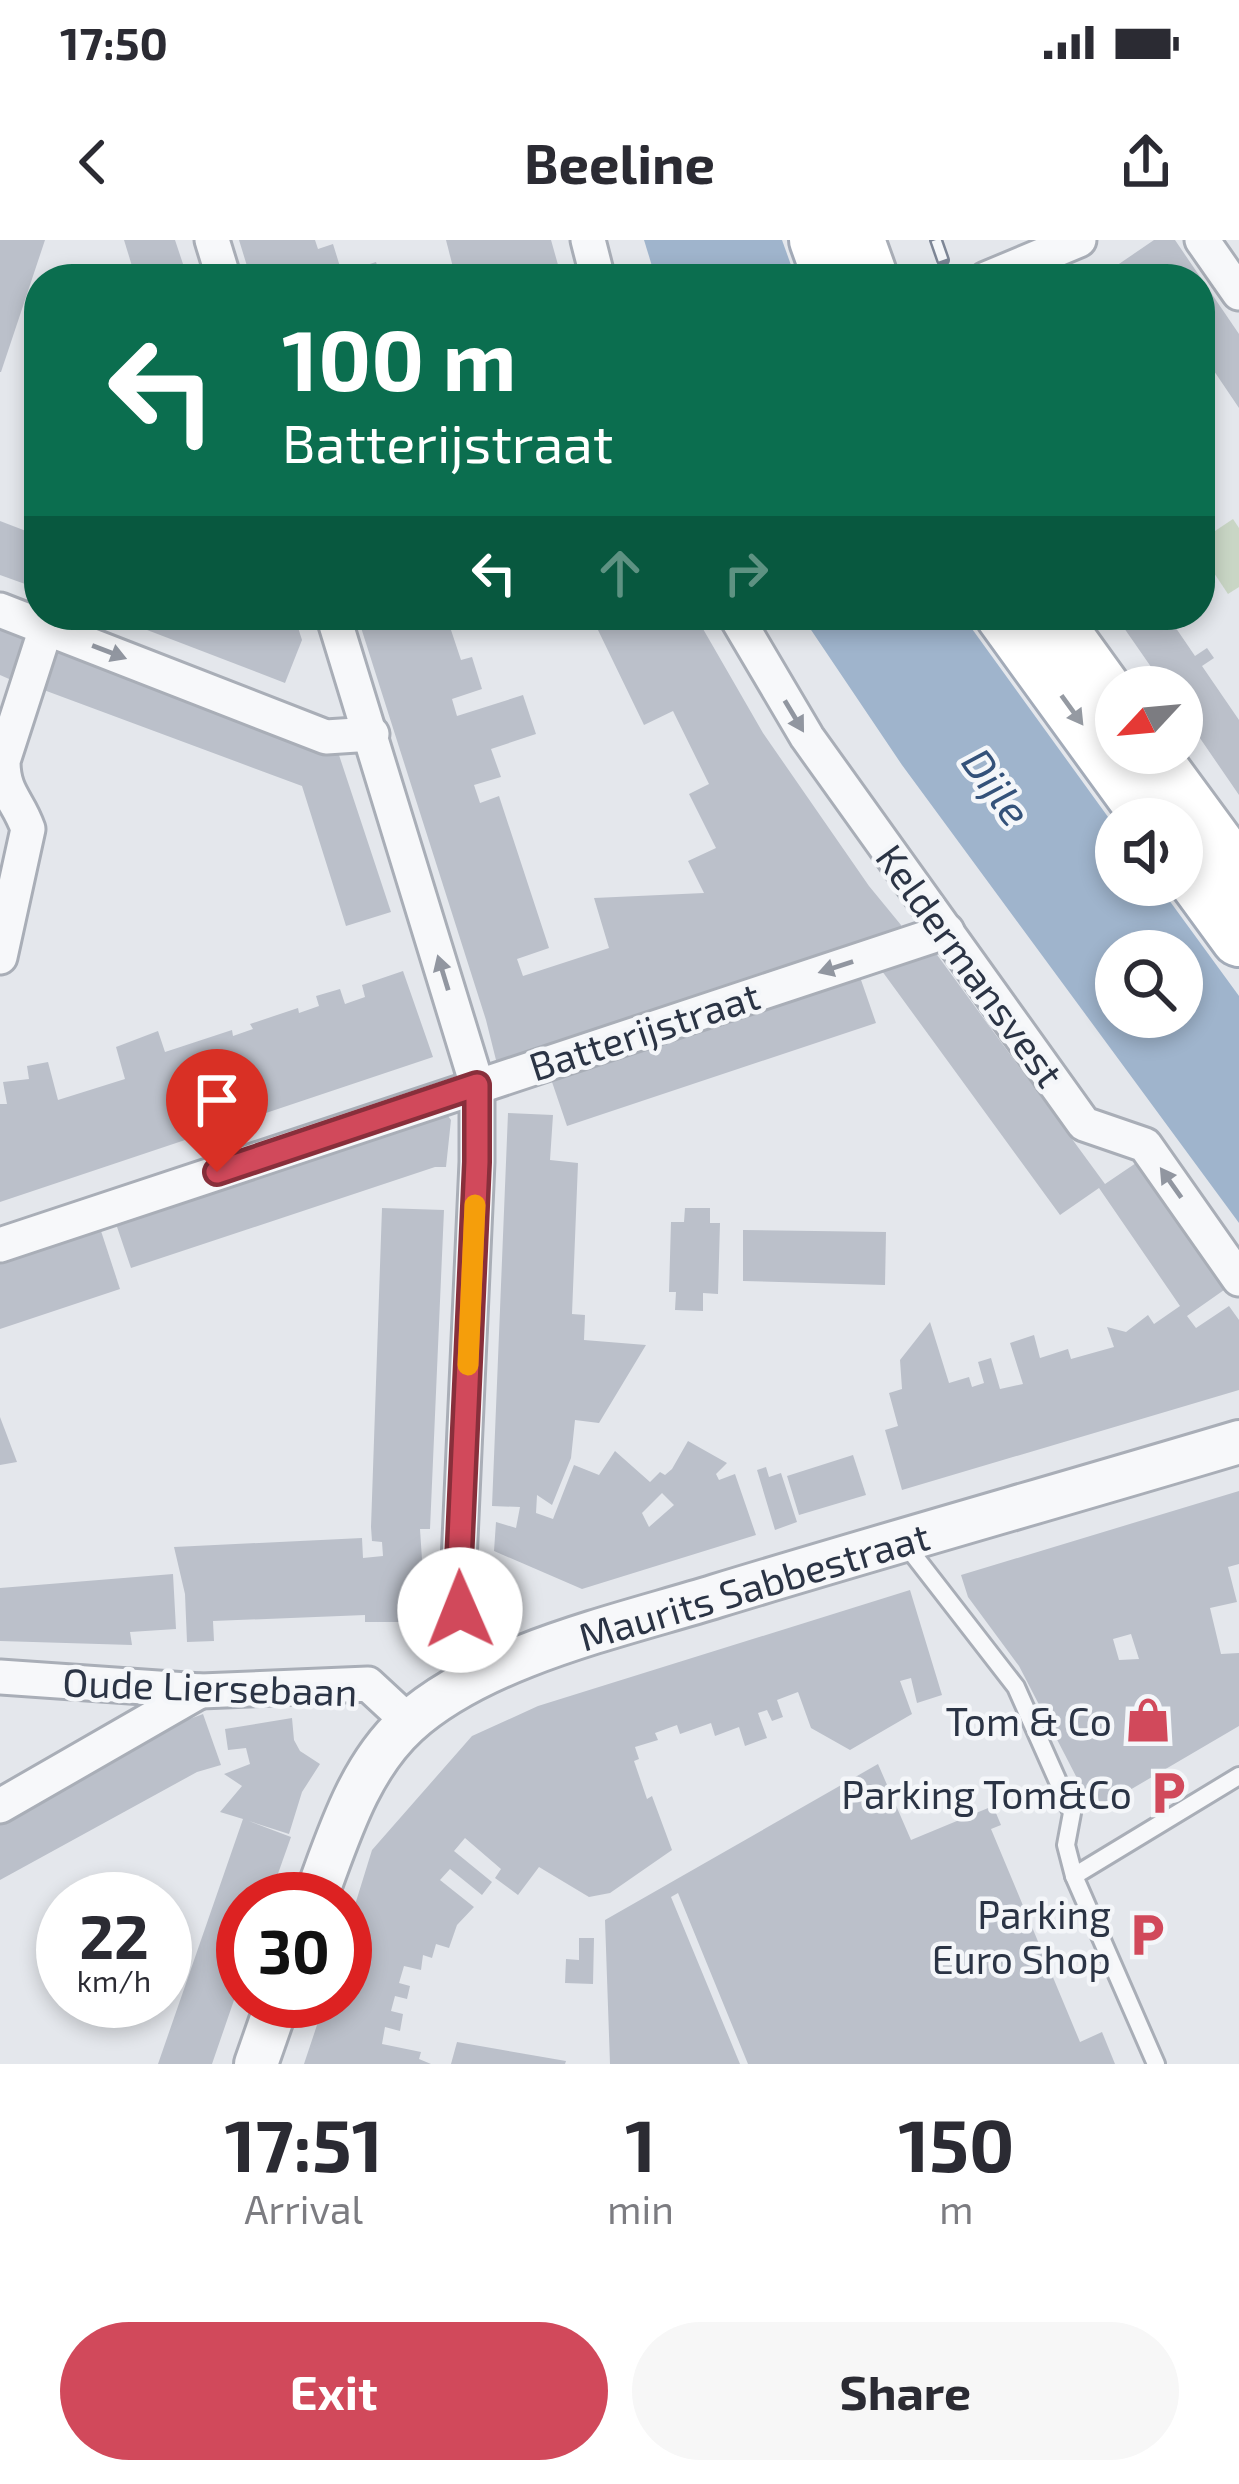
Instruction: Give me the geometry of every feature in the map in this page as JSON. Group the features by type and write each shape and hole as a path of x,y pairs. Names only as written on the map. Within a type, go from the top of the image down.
{"main road":[{"path":"1014,630 1136,798"},
{"path":"1065,630 1095,672"},
{"path":"1168,774 1239,870"},
{"path":"1203,890 1239,939"}],"street":[{"path":"1022,264 1079,240"},
{"path":"1202,240 1239,292"},
{"path":"0,957 28,829 3,784 3,761 45,630"},
{"path":"51,630 326,737 372,734"},
{"path":"338,630 477,1085 458,1584 463,1636 477,1678"},
{"name":"Keldermansvest","path":"744,630 807,736 1084,1124 1145,1145 1239,1279"},
{"name":"Batterijstraat","path":"0,1245 947,931"},
{"name":"Maurits Sabbestraat","path":"325,1872 375,1758 409,1722 477,1678 538,1651 1239,1442"},
{"name":"Oude Liersebaan","path":"0,1678 201,1690 368,1684 409,1722"},
{"path":"0,1807 201,1690"},
{"path":"256,2064 269,2028"}],"lane":[{"path":"902,1539 1016,1687 1072,1813 1066,1845 1074,1876 1156,2064"},
{"path":"1074,1876 1239,1776"}],"green space":[{"path":"1233,519 1239,528 1239,587 1228,594 1215,574 1215,531"}],"water":[{"path":"644,240 782,240 791,264 651,264"},
{"name":"Dijle","path":"811,630 973,630 1095,799 1095,906 1173,906 1191,930 1095,930 1095,1027 902,765"},
{"path":"1203,947 1239,996 1239,1223 1103,1038 1203,1038"}],"building":[{"path":"0,240 45,240 37,264 24,264 24,303 0,372"},
{"path":"124,240 175,240 183,264 131,264"},
{"path":"239,240 315,240 318,249 333,244 339,264 246,264"},
{"path":"446,240 551,240 558,264 452,264"},
{"path":"1154,240 1175,240 1191,264 1119,264"},
{"path":"1215,299 1239,334 1239,408 1215,372"},
{"path":"0,521 24,530 24,584 0,575"},
{"path":"0,624 33,637 16,682 0,675"},
{"path":"147,630 299,630 302,640 285,683"},
{"path":"362,630 451,630 461,660 472,657 482,689 452,699 457,716 523,695 536,734 491,749 501,777 474,785 480,803 499,796 549,948 517,959 523,976 609,948 594,898 704,893 688,861 716,848 689,794 709,784 673,711 644,725 598,630 704,630 763,733 901,925 900,936 792,965 498,1068"},
{"path":"1125,630 1177,630 1195,656 1207,648 1214,658 1202,666 1150,666"},
{"path":"48,645 338,752 391,912 346,926 302,786 33,686"},
{"path":"1203,667 1239,720 1239,795 1203,743"},
{"path":"935,952 1105,1184 1136,1163 1151,1183 1224,1290 1187,1316 1196,1328 1229,1306 1239,1320 1239,1390 902,1490 885,1430 898,1426 889,1393 902,1389 900,1360 930,1322 949,1383 969,1377 972,1387 984,1383 978,1362 991,1358 1000,1389 1023,1384 1010,1343 1034,1335 1040,1358 1068,1349 1071,1359 1114,1347 1107,1327 1126,1332 1148,1315 1154,1324 1180,1306 1099,1188 1060,1215 882,971"},
{"path":"403,971 433,1057 0,1202 0,1104 7,1104 3,1082 29,1079 27,1066 48,1062 58,1100 125,1079 116,1047 158,1031 165,1052 232,1030 233,1036 253,1029 250,1024 319,1006 316,996 340,989 345,1004 365,997 362,985"},
{"path":"860,977 876,1023 567,1126 551,1079"},
{"path":"445,1112 451,1120 446,1167 131,1268 115,1221"},
{"path":"508,1113 553,1115 550,1160 578,1163 572,1314 585,1315 584,1340 646,1345 599,1423 575,1420 571,1458 552,1505 537,1495 536,1513 553,1519 574,1465 599,1475 615,1451 650,1482 672,1469 688,1441 727,1463 716,1474 719,1480 735,1474 756,1535 582,1589 494,1551 496,1522 516,1528 520,1507 492,1506","holes":["662,1493 674,1505 649,1527 642,1513"]},
{"path":"382,1208 444,1210 430,1529 420,1529 424,1590 417,1591 417,1601 410,1601 410,1612 403,1611 403,1622 365,1622 365,1615 213,1621 214,1641 187,1642 185,1594 174,1547 362,1538 363,1558 383,1556 382,1542 372,1541 371,1527"},
{"path":"685,1208 710,1208 710,1223 720,1223 718,1294 703,1293 703,1311 675,1310 676,1292 669,1292 671,1222 684,1222"},
{"path":"743,1230 886,1232 885,1285 743,1281"},
{"path":"101,1231 120,1289 0,1329 0,1264"},
{"path":"0,1417 17,1462 0,1465"},
{"path":"853,1455 866,1495 799,1515 787,1476"},
{"path":"766,1467 769,1477 781,1473 797,1522 775,1530 757,1470"},
{"path":"1239,1491 1239,1564 1228,1567 1237,1602 1210,1608 1221,1654 1239,1653 1239,1726 1094,1811 1019,1666 968,1597 961,1575","holes":["1131,1634 1139,1659 1119,1660 1113,1639"]},
{"path":"173,1574 176,1629 130,1632 132,1645 0,1641 0,1588"},
{"path":"910,1590 942,1695 917,1703 911,1678 900,1681 912,1714 850,1750 811,1728 798,1692 777,1700 783,1717 772,1721 767,1710 758,1713 767,1738 745,1746 739,1727 715,1736 711,1723 680,1734 677,1725 655,1733 658,1740 635,1747 639,1759 634,1761 672,1850 610,1893 589,1897 539,1867 518,1895 495,1878 501,1869 465,1838 454,1851 492,1882 482,1895 450,1869 440,1880 474,1907 457,1925 449,1948 436,1944 432,1958 423,1955 421,1970 404,1966 399,1983 410,1986 407,1999 395,1996 391,2011 403,2014 400,2031 385,2027 382,2044 421,2052 419,2059 431,2064 304,2064 316,2028 372,2028 372,1872 365,1872 372,1850 472,1736 538,1706"},
{"path":"203,1714 221,1765 197,1772 0,1880 0,1822 126,1743"},
{"path":"292,1718 300,1751 320,1764 302,1792 289,1834 249,1821 291,1837 279,1872 225,1872 243,1819 220,1812 242,1786 224,1774 250,1764 246,1748 228,1750 225,1729"},
{"path":"878,1764 911,1840 993,1806 1001,1825 991,1829 1080,2042 1102,2032 1115,2064 748,2064 678,1893 671,1897 740,2064 610,2064 605,1920"},
{"path":"216,1897 216,2028 224,2028 212,2064 158,2064 170,2028 192,2028 192,1966"},
{"path":"579,1938 594,1938 593,1984 565,1983 566,1959 579,1960"},
{"path":"457,2042 566,2061 451,2064"}],"railway":[{"path":"936,240 943,260"}],"slow traffic":[{"path":"468,1365 475,1205"}],"place":[{"name":"Tom & Co","path":"1148,1720"},
{"name":"Parking Tom&Co","path":"1168,1793"},
{"name":"Parking Euro Shop","path":"1147,1935"}],"route":[{"path":"217,1172 477,1085 460,1610"}]}
